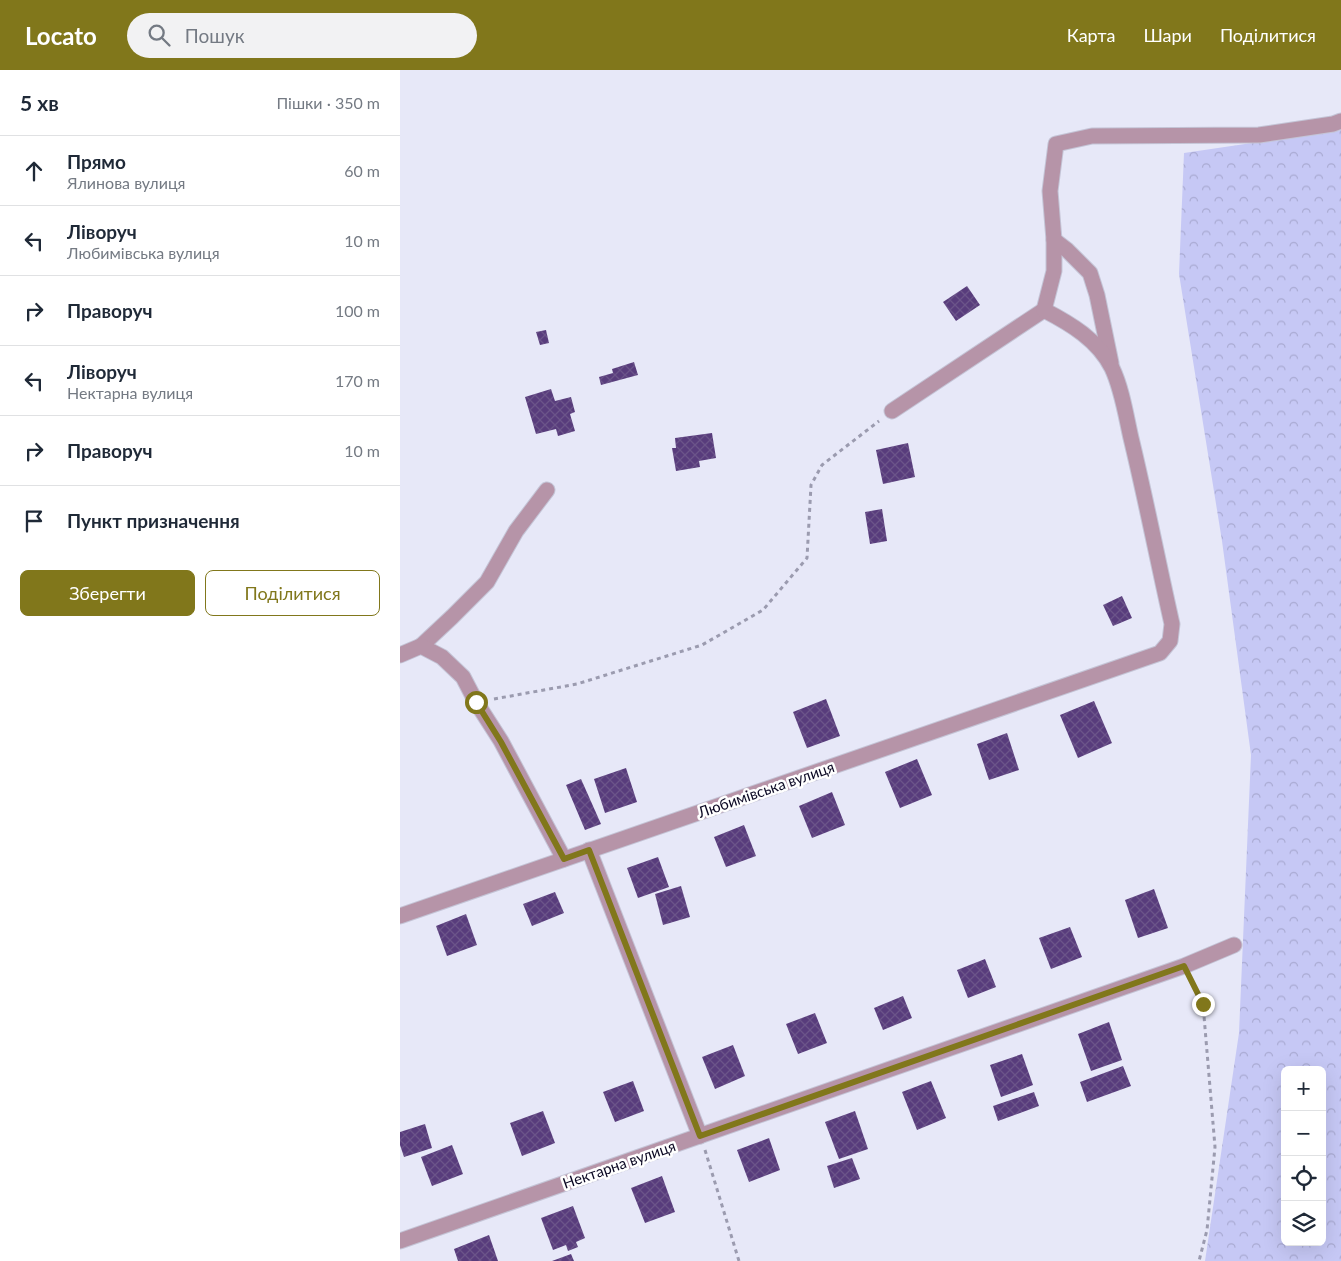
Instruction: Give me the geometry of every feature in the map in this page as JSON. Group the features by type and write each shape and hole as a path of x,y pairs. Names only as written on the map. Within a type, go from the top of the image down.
{"street":[{"path":"892,411 1044,310 1054,271 1054,240 1050,191 1056,144 1092,136 1259,135 1333,124 1341,121"},
{"path":"1054,240 1067,250 1090,274 1099,304 1112,368"},
{"path":"1044,310 1071,324 1096,345 1112,368"},
{"name":"Любимівська вулиця","path":"400,916 1160,653 1170,641 1172,624 1135,456 1118,384 1112,368"},
{"path":"400,655 421,646 487,582 516,531 548,490"},
{"path":"421,646 442,657 463,677 501,742 564,859"},
{"path":"589,850 700,1136"},
{"name":"Нектарна вулиця","path":"400,1241 1184,966 1234,945"}],"path":[{"path":"476,702 577,684 702,645 763,610 807,558 812,485 822,465 892,411"},
{"path":"1184,966 1203,1004 1215,1147 1207,1230 1199,1261"},
{"path":"700,1136 739,1261"}],"green space":[{"path":"1341,130 1341,1261 1205,1261 1239,1033 1251,755 1222,541 1179,274 1184,153"}],"building":[{"path":"967,286 980,305 956,321 943,302"},
{"path":"546,330 549,343 540,345 536,332"},
{"path":"634,362 638,375 601,385 599,377 613,373 612,369"},
{"path":"551,389 555,401 571,397 575,412 570,414 575,431 558,436 556,429 536,434 525,397"},
{"path":"712,433 716,458 699,461 700,467 676,471 672,448 676,448 675,438"},
{"path":"908,443 915,477 883,484 876,450"},
{"path":"882,509 887,541 870,544 865,512"},
{"path":"1122,596 1132,618 1113,626 1103,605"},
{"path":"826,699 840,736 807,748 793,712"},
{"path":"1094,701 1112,743 1078,758 1060,715"},
{"path":"1007,733 1019,770 989,780 977,744"},
{"path":"917,759 932,795 900,808 885,772"},
{"path":"626,768 637,802 605,813 594,779"},
{"path":"581,779 601,824 585,830 566,785"},
{"path":"832,792 845,825 812,838 799,806"},
{"path":"744,825 756,856 726,867 714,837"},
{"path":"658,857 669,887 638,898 627,868"},
{"path":"681,886 690,917 663,925 655,894"},
{"path":"1154,889 1168,928 1138,938 1125,900"},
{"path":"555,892 564,913 532,926 523,904"},
{"path":"466,914 477,945 447,956 436,926"},
{"path":"1070,927 1082,957 1051,969 1039,938"},
{"path":"985,959 996,987 968,998 957,970"},
{"path":"903,996 912,1018 883,1030 874,1008"},
{"path":"815,1013 827,1043 798,1054 786,1024"},
{"path":"1109,1022 1122,1060 1091,1071 1078,1034"},
{"path":"733,1045 745,1076 715,1089 702,1057"},
{"path":"1022,1054 1033,1085 1001,1097 990,1065"},
{"path":"1123,1066 1131,1086 1087,1102 1080,1082"},
{"path":"633,1081 644,1111 615,1122 603,1092"},
{"path":"931,1081 946,1118 917,1130 902,1092"},
{"path":"1034,1092 1039,1106 998,1121 993,1106"},
{"path":"543,1111 555,1143 522,1156 510,1123"},
{"path":"855,1111 868,1149 839,1159 825,1122"},
{"path":"425,1124 432,1148 404,1157 400,1145 400,1132"},
{"path":"769,1138 780,1170 749,1182 737,1150"},
{"path":"452,1145 463,1174 432,1186 421,1157"},
{"path":"852,1158 860,1179 834,1188 827,1166"},
{"path":"662,1176 675,1212 645,1223 631,1188"},
{"path":"573,1206 585,1238 576,1242 578,1247 568,1251 566,1245 553,1250 541,1218"},
{"path":"489,1235 498,1261 458,1261 454,1249"},
{"path":"571,1254 574,1261 552,1261"}],"route":[{"path":"476,702 501,742 564,859 589,850 700,1136 1184,966 1203,1004"}]}
